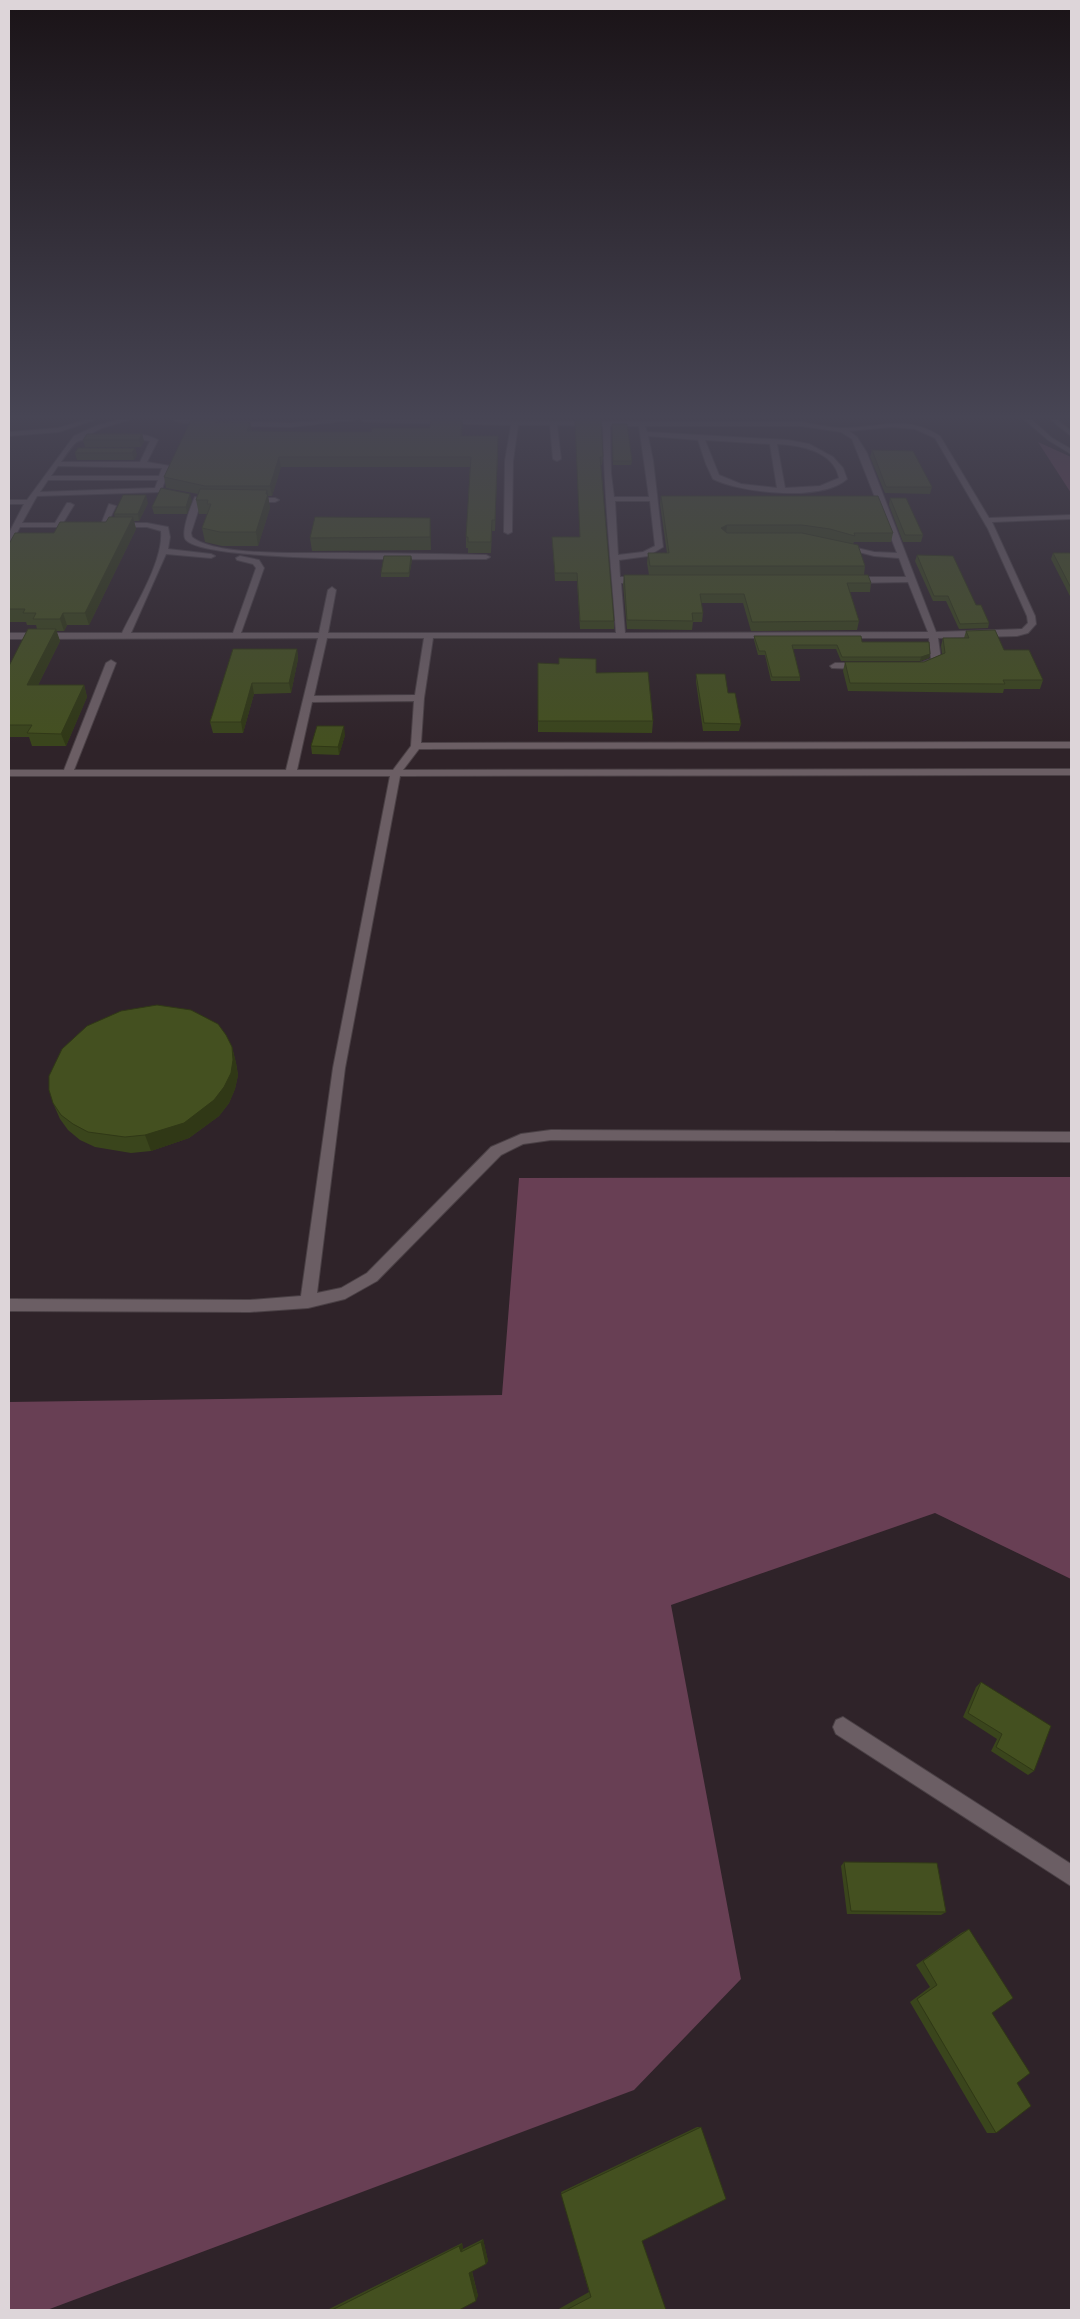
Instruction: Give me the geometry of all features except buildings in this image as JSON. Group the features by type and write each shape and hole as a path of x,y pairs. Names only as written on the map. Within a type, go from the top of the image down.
{"lane":[{"path":"9,540 16,528"},
{"path":"125,636 164,552 168,535 165,529 161,528"},
{"path":"189,528 187,533 192,542 203,546 270,554 486,557"},
{"path":"612,528 621,637"},
{"path":"614,558 645,554 659,547 657,528"},
{"path":"891,528 933,635 936,660 928,664 911,666"},
{"path":"9,636 621,637 933,635 1017,633 1025,631 1032,624 1027,607 990,528"},
{"path":"835,544 868,553 902,556"},
{"path":"164,552 244,558 259,565 260,568 236,636"},
{"path":"842,580 911,579"},
{"path":"616,580 645,580"},
{"path":"291,772 332,590"},
{"path":"308,1302 339,1068 396,772 416,746 419,698 429,636"},
{"path":"68,773 111,663"},
{"path":"835,666 873,666"},
{"path":"308,699 419,698"},
{"path":"416,746 1071,745"},
{"path":"9,773 1071,772"},
{"path":"9,1304 250,1306 308,1302 346,1292 372,1277 496,1151 521,1139 551,1135 1071,1138"},
{"path":"843,1727 1071,1876"}],"shaded area":[{"path":"1071,1177 1071,1579 935,1513 671,1605 741,1979 634,2090 47,2310 9,2310 9,1402 502,1395 519,1178"}]}
